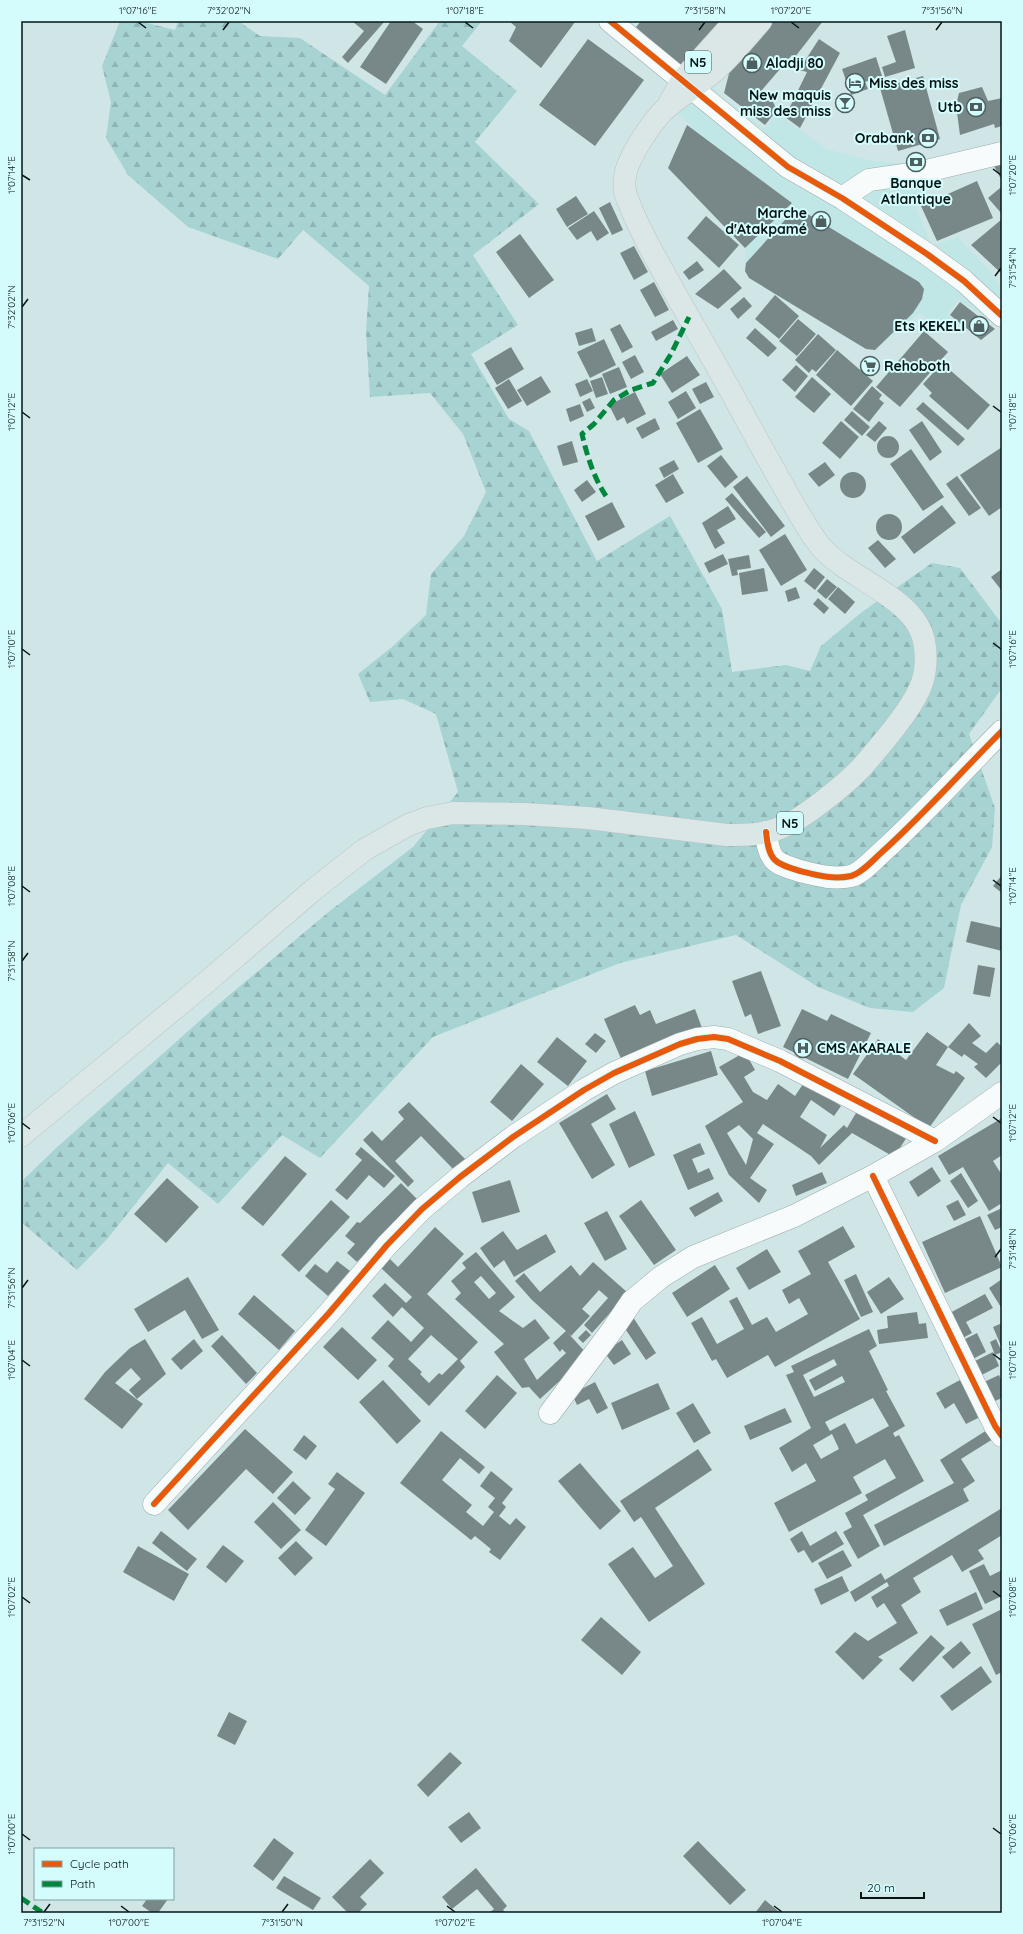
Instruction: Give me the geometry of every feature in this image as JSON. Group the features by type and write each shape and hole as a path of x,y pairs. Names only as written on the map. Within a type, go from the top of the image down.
{"main road":[{"name":"N5","path":"21,1136 208,981 312,891 364,850 408,825 428,818 453,813 525,814 588,818 727,835 746,835 782,828 801,817 833,793 869,758 902,716 920,689 925,670 924,640 918,622 880,590 839,563 827,553 816,540 654,255 632,212 624,190 627,167 643,138 667,106 688,84 735,21"},
{"name":"N5","path":"688,84 719,67 761,21"}],"street":[{"path":"610,21 688,84 743,132 788,167 842,198 927,254 964,281 1002,316"},
{"path":"842,198 870,180 918,173 1002,153"},
{"path":"766,832 768,851 774,860 783,866 834,878 852,875 864,868 892,843 1002,731"},
{"path":"154,1504 329,1313 387,1245 422,1209 460,1177 513,1137 584,1090 614,1073 680,1044 697,1039 714,1037 728,1039 780,1061 935,1141"},
{"path":"550,1413 613,1329 632,1301 661,1277 693,1257 794,1216 873,1176 935,1141 1002,1093"},
{"path":"873,1176 995,1426 1002,1436"}],"shaded area":[{"name":"Marche d'Atakpamé","path":"706,83 764,129 777,114 827,149 872,161 913,164 930,199 915,206 932,246 958,237 992,273 1002,289 1002,328 958,300 947,315 953,320 945,331 920,313 875,350 866,349 749,278 745,271 745,248 668,168 690,124 678,115"}],"green space":[{"path":"120,21 139,21 175,30 178,21 238,21 260,36 300,38 385,95 440,21 482,21 462,46 517,91 475,142 539,204 473,255 518,325 471,354 509,419 529,431 597,561 670,516 722,609 732,672 786,665 810,671 821,646 862,612 932,563 960,568 1002,624 1002,688 969,734 995,808 992,847 961,905 944,988 913,1012 870,1008 818,987 736,935 620,963 433,1037 320,1158 282,1135 218,1204 168,1163 108,1238 77,1270 21,1222 21,1182 55,1149 221,1002 331,910 413,847 458,792 436,714 403,699 370,702 358,674 392,647 426,615 431,574 464,536 486,492 463,434 430,393 370,397 366,332 369,286 303,230 278,259 188,227 128,175 106,138 111,102 102,66"}],"building":[{"path":"352,21 385,21 348,63 342,57 364,31"},
{"path":"391,21 412,21 423,29 386,84 360,67"},
{"path":"509,21 575,22 541,68 509,41 516,27"},
{"path":"641,21 729,21 684,71 636,27"},
{"path":"769,21 823,21 795,57 792,55 762,90 771,98 777,110 765,125 724,93 731,66"},
{"path":"905,30 915,68 885,77 882,67 896,62 887,36"},
{"path":"588,39 644,80 595,146 539,105"},
{"path":"819,39 840,53 800,128 785,117 807,72 799,70"},
{"path":"876,57 882,76 865,82 868,89 851,95 842,69"},
{"path":"923,76 940,139 898,151 880,88"},
{"path":"982,87 988,101 1002,98 1002,126 995,128 994,124 960,135 956,105 959,93"},
{"path":"687,125 792,203 745,248 668,168"},
{"path":"1002,164 1002,181 994,166"},
{"path":"977,181 993,218 937,241 921,206"},
{"path":"1000,188 1002,190 1002,214 988,198"},
{"path":"576,196 588,214 567,227 556,209"},
{"path":"610,202 623,230 612,235 599,208"},
{"path":"794,210 801,210 919,282 924,289 922,299 913,313 875,350 866,349 749,278 745,271 746,263"},
{"path":"594,211 609,233 597,241 591,231 577,240 568,228"},
{"path":"706,216 739,245 719,268 687,238"},
{"path":"1002,219 1002,274 971,245"},
{"path":"520,234 554,280 529,298 496,252"},
{"path":"634,246 648,272 634,280 620,253"},
{"path":"697,261 704,270 689,280 683,272"},
{"path":"724,269 742,288 718,309 695,294"},
{"path":"654,282 669,310 655,317 640,290"},
{"path":"775,295 799,316 779,339 755,319"},
{"path":"744,297 752,306 738,319 730,309"},
{"path":"960,302 995,329 981,340 950,315"},
{"path":"798,319 816,334 797,356 779,341"},
{"path":"673,320 678,329 656,341 651,332"},
{"path":"620,324 633,347 622,353 610,329"},
{"path":"592,328 596,341 579,346 575,333"},
{"path":"755,328 777,348 768,357 746,338"},
{"path":"924,331 948,352 900,407 876,387"},
{"path":"818,334 836,350 816,372 812,369 809,373 795,360"},
{"path":"604,339 616,365 590,378 577,352"},
{"path":"511,347 524,369 497,385 484,363"},
{"path":"837,350 873,381 851,406 816,375"},
{"path":"635,355 644,372 631,379 622,362"},
{"path":"687,356 700,375 672,393 660,374"},
{"path":"942,363 990,405 968,430 929,396 932,393 923,384"},
{"path":"796,365 808,376 795,392 782,380"},
{"path":"619,367 627,387 610,394 602,374"},
{"path":"541,376 551,392 527,406 517,390"},
{"path":"602,377 608,394 596,398 590,381"},
{"path":"812,377 831,394 814,413 795,397"},
{"path":"509,379 522,401 508,409 495,388"},
{"path":"587,379 593,391 580,397 575,384"},
{"path":"706,382 714,397 700,404 692,389"},
{"path":"872,386 882,395 879,399 884,403 869,422 853,409"},
{"path":"686,391 696,408 678,419 668,402"},
{"path":"635,392 646,414 627,424 624,417 617,421 609,405"},
{"path":"590,398 595,408 587,412 582,402"},
{"path":"923,402 965,439 958,446 916,409"},
{"path":"580,404 584,416 570,422 566,409"},
{"path":"700,409 723,449 698,463 676,423"},
{"path":"852,411 870,427 862,436 844,420"},
{"path":"655,418 660,429 642,439 636,428"},
{"path":"841,421 859,437 840,459 822,443"},
{"path":"879,421 887,428 875,442 866,435"},
{"path":"922,421 942,452 930,461 909,430"},
{"path":"888,436 896,439 899,447 896,455 888,458 880,455 877,447 880,439"},
{"path":"572,441 578,462 563,466 557,446"},
{"path":"1002,447 1002,507 989,516 960,475"},
{"path":"911,449 944,497 923,511 890,464"},
{"path":"721,455 738,477 725,488 707,466"},
{"path":"674,460 679,469 664,478 659,468"},
{"path":"825,462 835,475 819,487 808,474"},
{"path":"853,472 862,476 866,485 862,494 853,498 844,494 840,485 844,476"},
{"path":"673,474 684,493 666,503 655,485"},
{"path":"747,476 785,526 771,537 733,487"},
{"path":"957,476 981,508 969,516 946,484"},
{"path":"587,480 596,492 582,502 574,490"},
{"path":"732,493 766,532 759,538 725,499"},
{"path":"612,502 625,527 598,541 585,516"},
{"path":"942,505 956,523 914,554 901,537"},
{"path":"728,506 736,519 717,530 725,543 715,549 702,523"},
{"path":"889,514 898,518 902,527 898,536 889,540 880,536 876,527 880,518"},
{"path":"785,534 807,570 781,586 759,550"},
{"path":"878,540 896,559 885,568 868,548"},
{"path":"723,554 728,564 709,573 704,563"},
{"path":"749,555 751,568 737,570 738,575 732,576 728,559"},
{"path":"764,568 768,591 742,595 739,573"},
{"path":"814,568 825,577 815,590 804,581"},
{"path":"1002,569 1002,591 991,577"},
{"path":"827,579 837,587 826,599 817,591"},
{"path":"796,587 800,598 788,602 785,591"},
{"path":"838,587 855,602 845,614 828,599"},
{"path":"818,598 829,608 824,614 813,604"},
{"path":"1002,875 1002,893 993,886"},
{"path":"971,921 1002,928 1002,951 966,942"},
{"path":"978,965 995,968 990,997 973,994"},
{"path":"761,971 781,1026 758,1034 751,1014 745,1017 732,981"},
{"path":"635,1005 640,1015 650,1010 656,1024 695,1009 702,1028 622,1061 604,1019"},
{"path":"802,1009 827,1021 831,1014 871,1033 848,1079 783,1047"},
{"path":"969,1023 981,1036 972,1043 986,1053 997,1042 1002,1047 1002,1062 986,1078 974,1067 978,1064 964,1054 962,1057 948,1047"},
{"path":"927,1032 948,1047 936,1065 954,1074 956,1071 965,1078 929,1128 853,1074 878,1039 906,1060"},
{"path":"595,1033 606,1041 596,1053 585,1044"},
{"path":"557,1037 587,1061 568,1086 537,1062"},
{"path":"711,1051 718,1075 652,1096 645,1071"},
{"path":"745,1052 755,1070 744,1077 753,1092 767,1100 778,1084 795,1096 805,1081 841,1106 834,1116 811,1100 800,1117 827,1135 820,1148 844,1125 847,1128 859,1108 907,1137 894,1157 852,1133 819,1165 811,1156 763,1124 757,1133 774,1144 750,1178 767,1190 759,1203 729,1175 705,1126 743,1102 719,1067","holes":["739,1125 753,1139 746,1165 727,1133"]},
{"path":"521,1064 544,1084 512,1121 490,1102"},
{"path":"607,1094 616,1109 591,1124 615,1165 592,1179 559,1123"},
{"path":"409,1102 466,1160 455,1171 421,1136 395,1161 414,1181 408,1187 363,1140 372,1131 382,1141 404,1119 398,1112"},
{"path":"635,1111 655,1155 629,1168 609,1124"},
{"path":"1002,1118 1002,1155 993,1161 1002,1175 1002,1203 989,1211 963,1167 949,1175 938,1156"},
{"path":"700,1143 705,1154 692,1159 698,1173 709,1168 714,1179 688,1190 673,1155"},
{"path":"361,1147 395,1176 384,1188 369,1175 347,1200 335,1190 362,1160 355,1154"},
{"path":"285,1156 307,1174 263,1226 241,1208"},
{"path":"932,1167 941,1181 918,1197 909,1182"},
{"path":"822,1172 827,1183 796,1196 792,1185"},
{"path":"961,1173 978,1201 968,1208 950,1181"},
{"path":"167,1178 199,1207 166,1243 134,1214"},
{"path":"510,1180 520,1212 482,1223 472,1192"},
{"path":"401,1183 418,1200 357,1262 347,1253 355,1244 345,1236 357,1222 360,1223"},
{"path":"718,1192 723,1201 695,1217 689,1208"},
{"path":"331,1200 350,1217 299,1272 281,1255"},
{"path":"641,1200 676,1250 654,1265 619,1216"},
{"path":"958,1200 966,1215 954,1221 946,1206"},
{"path":"1002,1208 1002,1227 995,1230 987,1215"},
{"path":"607,1211 627,1249 605,1261 584,1223"},
{"path":"980,1216 1002,1267 945,1293 922,1242"},
{"path":"843,1226 855,1247 828,1262 860,1319 775,1367 768,1355 727,1378 716,1359 712,1361 691,1323 702,1317 717,1344 744,1329 729,1301 737,1297 752,1325 767,1317 776,1332 808,1314 799,1298 789,1304 782,1290 811,1274 798,1251"},
{"path":"435,1227 464,1254 427,1294 478,1342 460,1361 465,1367 429,1406 388,1366 394,1359 371,1338 388,1320 411,1342 424,1328 402,1307 393,1317 372,1296 385,1283 406,1303 412,1297 381,1268 390,1259 398,1267","holes":["431,1335 458,1359 442,1375 439,1373 429,1383 420,1374 422,1372 408,1359"]},
{"path":"503,1231 517,1250 546,1234 556,1252 514,1277 504,1260 494,1268 480,1248"},
{"path":"767,1249 781,1272 749,1290 736,1268"},
{"path":"476,1252 515,1297 499,1311 523,1328 535,1319 550,1338 524,1359 537,1380 566,1353 562,1349 560,1352 553,1343 566,1331 532,1300 515,1281 524,1273 540,1292 571,1265 580,1276 593,1262 628,1293 592,1333 584,1325 608,1298 599,1290 582,1309 590,1316 571,1336 567,1332 588,1355 540,1399 529,1387 522,1388 494,1352 504,1344 455,1299 461,1293 451,1281 466,1268 462,1263","holes":["481,1276 496,1293 489,1299 474,1282"]},
{"path":"337,1261 350,1271 328,1296 305,1276 315,1264 327,1273"},
{"path":"715,1265 730,1289 687,1317 672,1293"},
{"path":"856,1274 873,1312 861,1317 844,1280"},
{"path":"188,1277 219,1330 202,1339 185,1310 148,1332 134,1309"},
{"path":"889,1277 904,1299 881,1314 867,1292"},
{"path":"1002,1279 1002,1309 989,1288"},
{"path":"985,1294 993,1308 966,1322 972,1333 961,1339 948,1314"},
{"path":"254,1295 295,1331 279,1350 238,1314"},
{"path":"917,1312 919,1324 926,1323 928,1338 879,1344 877,1330 888,1328 887,1316"},
{"path":"633,1317 656,1353 646,1360 622,1324"},
{"path":"1002,1323 1002,1348 993,1327"},
{"path":"342,1327 377,1360 358,1380 323,1347"},
{"path":"869,1329 877,1346 869,1351 888,1390 886,1391 905,1426 893,1433 895,1437 899,1435 924,1481 863,1515 880,1546 858,1559 843,1532 852,1527 845,1513 868,1500 865,1495 896,1478 885,1459 853,1477 862,1493 789,1532 774,1503 816,1481 806,1463 792,1472 779,1448 811,1428 786,1375 794,1372 791,1366","holes":["834,1359 837,1365 809,1380 815,1391 842,1376 845,1382 814,1397 803,1375","873,1398 889,1426 856,1444 845,1423 830,1431 825,1422","832,1434 839,1449 821,1459 813,1445"]},
{"path":"586,1330 591,1335 583,1343 578,1338"},
{"path":"977,1333 986,1352 969,1361 959,1342"},
{"path":"222,1335 257,1373 246,1384 211,1346"},
{"path":"145,1339 166,1374 137,1399 129,1390 141,1379 131,1368 115,1383 143,1404 122,1429 84,1399 105,1372 130,1348"},
{"path":"194,1339 203,1351 181,1370 171,1359"},
{"path":"996,1339 1002,1352 995,1355 990,1342"},
{"path":"622,1340 631,1354 614,1365 604,1352"},
{"path":"993,1352 999,1366 976,1378 969,1364"},
{"path":"497,1375 517,1393 485,1429 465,1411"},
{"path":"999,1375 1002,1382 1002,1398 990,1403 982,1383"},
{"path":"383,1380 421,1421 397,1444 359,1402"},
{"path":"960,1380 980,1417 966,1424 954,1403 945,1409 936,1393"},
{"path":"595,1382 608,1408 597,1414 589,1399 577,1405 572,1394"},
{"path":"658,1383 670,1409 622,1430 611,1403"},
{"path":"693,1403 711,1433 694,1443 676,1413"},
{"path":"785,1408 792,1422 750,1440 744,1426"},
{"path":"245,1429 293,1472 273,1494 246,1469 188,1530 168,1510"},
{"path":"987,1430 993,1439 961,1459 975,1481 963,1489 969,1501 884,1546 874,1525 954,1483 940,1460"},
{"path":"441,1431 485,1467 479,1474 460,1458 442,1480 472,1505 466,1512 483,1526 494,1512 488,1507 495,1498 480,1486 491,1471 513,1489 502,1503 506,1507 499,1516 510,1525 516,1518 526,1527 500,1560 489,1552 491,1549 475,1536 471,1540 400,1483"},
{"path":"304,1435 317,1446 306,1460 293,1450"},
{"path":"698,1449 712,1470 655,1508 705,1584 649,1622 608,1564 633,1547 655,1578 673,1566 641,1517 634,1522 620,1501"},
{"path":"580,1463 621,1511 600,1530 558,1481"},
{"path":"337,1472 365,1493 326,1546 305,1530 335,1489 328,1484"},
{"path":"293,1481 311,1498 295,1515 277,1498"},
{"path":"273,1502 301,1530 281,1549 254,1522"},
{"path":"1002,1508 1002,1535 978,1550 984,1559 962,1572 952,1555 913,1578 921,1592 901,1605 918,1633 878,1657 883,1660 863,1680 835,1652 855,1632 868,1641 897,1623 884,1603 877,1608 871,1597 889,1586 887,1582 855,1602 850,1592 881,1573 885,1580"},
{"path":"161,1531 197,1559 187,1571 152,1543"},
{"path":"802,1531 810,1546 836,1531 844,1544 812,1563 804,1550 798,1553 790,1539"},
{"path":"296,1541 313,1558 295,1576 278,1558"},
{"path":"223,1545 244,1561 226,1583 206,1567"},
{"path":"138,1546 189,1574 174,1601 123,1572"},
{"path":"843,1550 852,1566 827,1579 818,1563"},
{"path":"984,1564 990,1576 1002,1570 1002,1596 985,1604 969,1571"},
{"path":"842,1576 849,1591 821,1605 814,1589"},
{"path":"976,1592 983,1609 947,1626 939,1610"},
{"path":"1002,1609 1002,1672 996,1675 972,1624"},
{"path":"601,1617 641,1652 622,1675 581,1640"},
{"path":"931,1635 945,1648 913,1682 899,1669"},
{"path":"961,1641 971,1653 953,1669 942,1657"},
{"path":"981,1666 992,1682 952,1711 940,1696"},
{"path":"229,1712 247,1721 235,1745 217,1736"},
{"path":"450,1752 462,1763 428,1797 417,1785"},
{"path":"469,1812 481,1828 461,1843 448,1827"},
{"path":"274,1838 294,1853 273,1881 253,1866"},
{"path":"698,1841 746,1890 730,1905 683,1856"},
{"path":"370,1859 384,1873 360,1897 367,1904 358,1913 348,1913 332,1897"},
{"path":"476,1868 507,1906 503,1910 506,1913 489,1913 494,1909 477,1889 452,1909 442,1897"},
{"path":"284,1876 321,1898 313,1910 276,1888"},
{"path":"146,1900 167,1900 158,1913 152,1913 142,1906"},
{"path":"765,1900 778,1911 781,1913 755,1913"}],"marked path":[{"path":"606,496 591,466 582,434 594,424 614,400 631,390 653,383 671,354 689,317"},
{"path":"21,1898 43,1913"}],"cycle path":[{"path":"610,21 788,167 842,198 927,254 964,281 1002,316"},
{"path":"766,832 771,855 778,863 812,874 838,877 851,876 867,866 913,823 1002,731"},
{"path":"154,1504 329,1313 387,1245 422,1209 460,1177 513,1137 584,1090 614,1073 680,1044 697,1039 714,1037 728,1039 780,1061 935,1141"},
{"path":"873,1176 995,1426 1002,1436"}],"place":[{"name":"Aladji 80","path":"752,63"},
{"name":"Miss des miss","path":"855,83"},
{"name":"New maquis miss des miss","path":"845,103"},
{"name":"Utb","path":"976,107"},
{"name":"Orabank","path":"928,138"},
{"name":"Banque Atlantique","path":"916,162"},
{"name":"Marche d'Atakpamé","path":"821,221"},
{"name":"Ets KEKELI","path":"979,326"},
{"name":"Rehoboth","path":"870,366"},
{"name":"CMS AKARALE","path":"803,1048"}]}
